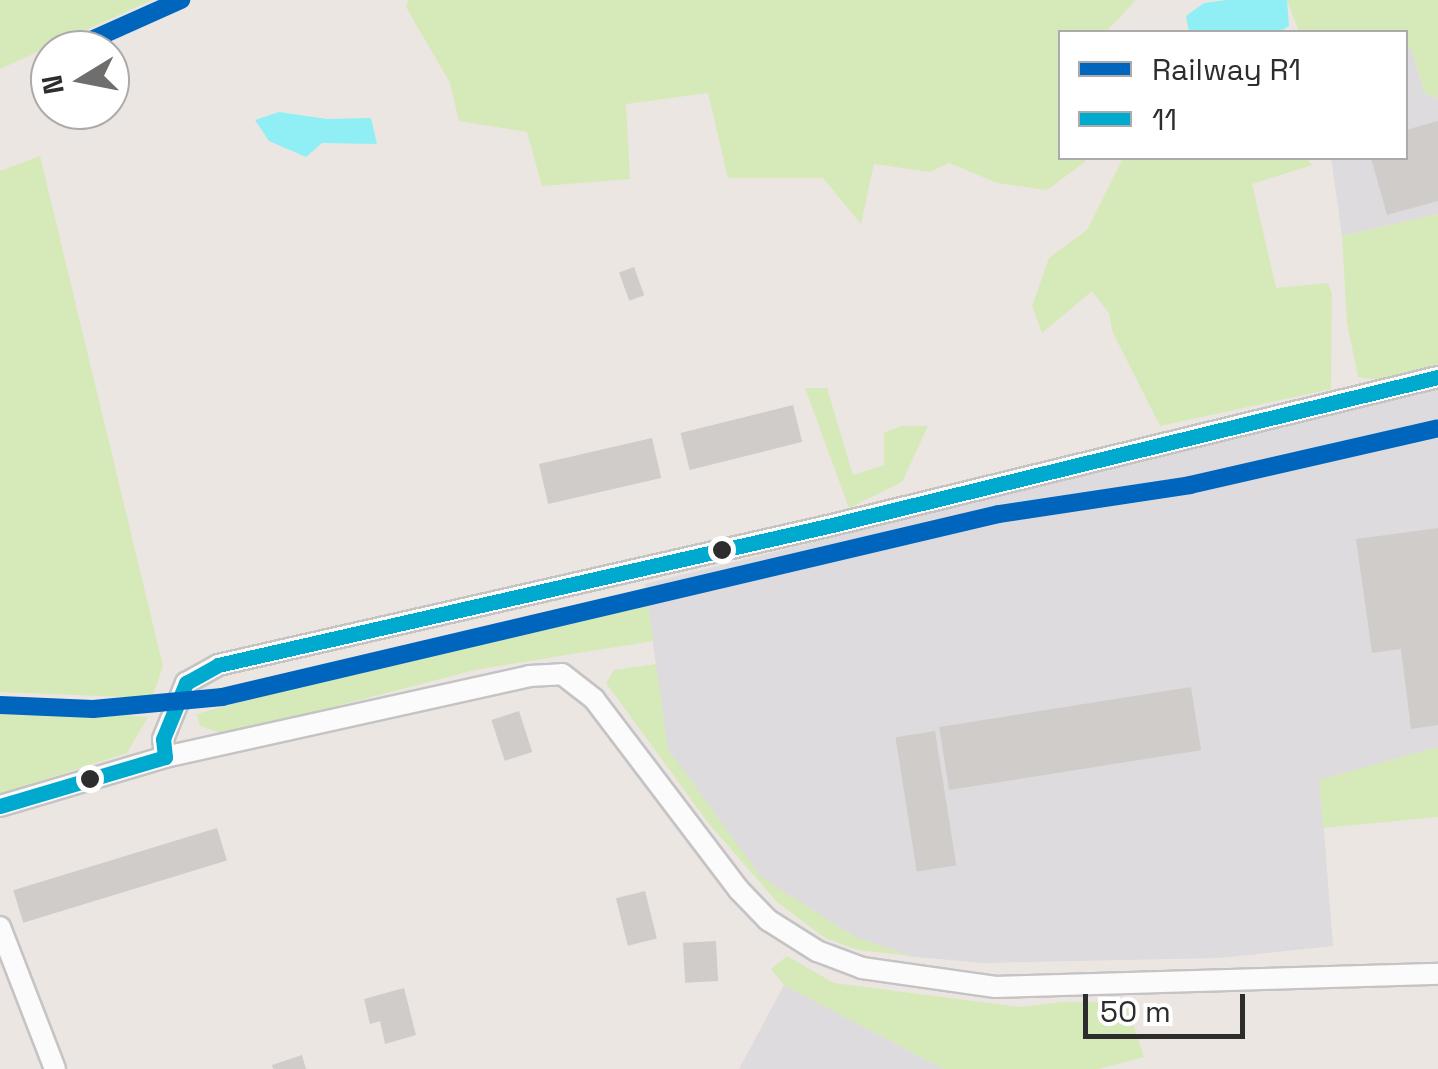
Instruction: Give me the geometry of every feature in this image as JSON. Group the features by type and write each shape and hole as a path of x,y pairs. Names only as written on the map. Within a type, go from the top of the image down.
{"street":[{"path":"165,758 163,739 186,683 218,665 828,526 1438,377"},
{"path":"0,806 165,758 510,680 562,674 594,700 739,890 768,920 816,951 862,968 996,987 1438,974"},
{"path":"0,927 55,1069"}],"shaded area":[{"path":"1412,48 1424,92 1438,99 1438,214 1342,236 1331,160 1408,160 1408,49"},
{"path":"1438,387 1438,747 1320,780 1333,946 1220,958 983,963 906,956 855,937 761,878 667,749 645,584"},
{"path":"784,985 944,1069 739,1069"}],"green space":[{"path":"0,0 152,0 86,30 30,30 30,55 0,69"},
{"path":"408,0 1136,0 1108,30 1058,30 1058,160 1085,162 1047,190 997,183 949,163 930,172 874,164 861,224 823,178 728,178 708,93 626,104 630,179 542,186 527,132 459,121 450,83 406,7"},
{"path":"1287,0 1438,0 1438,99 1424,92 1412,49 1408,49 1408,30 1298,30"},
{"path":"40,156 163,666 152,698 0,692 0,171"},
{"path":"1122,160 1308,160 1312,165 1252,184 1276,288 1328,283 1332,294 1331,389 1160,426 1112,331 1109,313 1092,291 1042,333 1032,306 1049,258 1087,230"},
{"path":"1438,214 1438,364 1378,380 1358,377 1347,323 1342,236"},
{"path":"805,388 827,388 853,475 884,465 884,433 901,426 928,426 902,482 849,508"},
{"path":"648,603 653,641 475,670 256,727 221,733 200,726 197,714 267,694"},
{"path":"656,664 668,749 761,877 855,937 912,956 858,950 825,938 777,902 709,824 606,683 614,670"},
{"path":"0,707 148,717 127,753 0,794"},
{"path":"1438,747 1438,817 1323,828 1319,780"},
{"path":"787,956 834,983 1020,1007 1125,1002 1144,1057 1099,1069 944,1069 784,985 771,969"}],"water":[{"path":"1287,0 1289,26 1282,30 1189,30 1186,16 1204,3"},
{"path":"279,112 327,119 371,118 377,144 322,143 306,157 269,141 255,120"}],"building":[{"path":"1438,121 1438,201 1387,215 1372,160 1408,160 1408,129"},
{"path":"634,267 644,295 629,301 619,272"},
{"path":"793,405 802,442 690,470 680,433"},
{"path":"652,438 661,478 548,504 539,464"},
{"path":"1438,528 1438,725 1411,729 1401,649 1372,653 1356,539"},
{"path":"1191,687 1201,750 949,790 939,727"},
{"path":"519,711 532,752 505,761 491,720"},
{"path":"935,731 956,865 917,872 895,737"},
{"path":"217,828 227,861 23,923 13,890"},
{"path":"645,891 657,939 628,946 616,898"},
{"path":"716,941 718,981 685,983 683,943"},
{"path":"404,988 416,1035 385,1044 380,1021 370,1024 364,999"},
{"path":"302,1055 306,1069 273,1069 272,1065"}],"rail line":[{"name":"R1","path":"114,30 181,0"},
{"name":"R1","path":"0,705 93,709 222,697 999,514 1190,485 1438,428"}],"transit line":[{"name":"11","path":"0,806 165,757 163,739 186,683 218,665 828,526 1438,377"}]}
